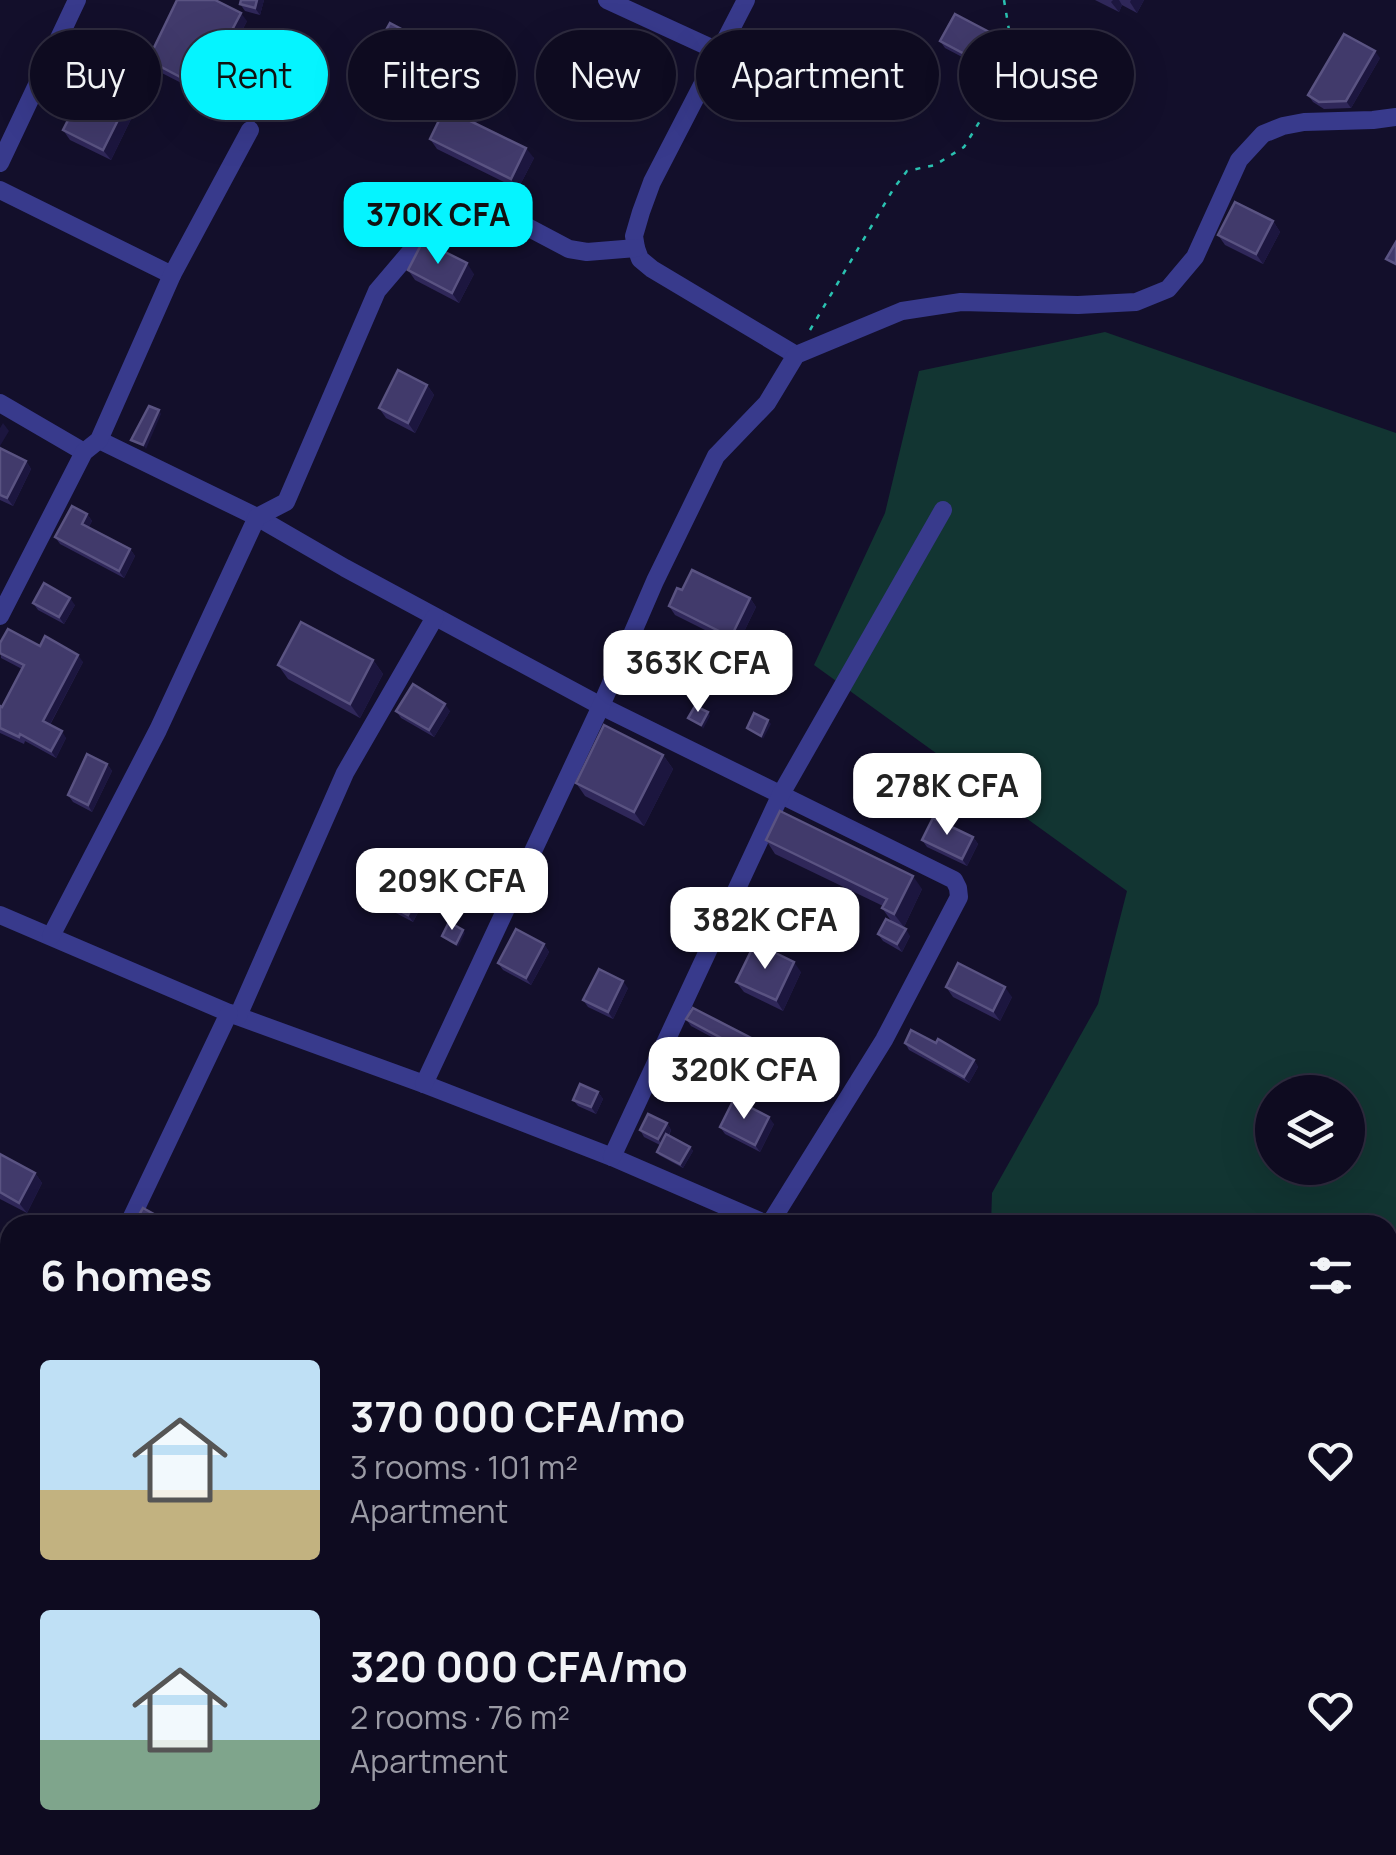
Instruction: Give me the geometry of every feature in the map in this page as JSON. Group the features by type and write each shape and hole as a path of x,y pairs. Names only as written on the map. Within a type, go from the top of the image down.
{"street":[{"path":"0,163 77,0"},
{"path":"607,0 696,41"},
{"path":"731,30 746,0"},
{"path":"696,98 652,182 634,236 640,259 796,355"},
{"path":"424,1084 716,456 767,403 796,355 902,311 961,302 1136,302 1168,289 1195,257 1238,160 1263,134 1304,122 1396,117"},
{"path":"0,616 92,446 172,275 250,130"},
{"path":"0,190 172,275"},
{"path":"51,936 158,730 258,517 286,502 376,291 458,196 465,194 569,248 587,252 636,248"},
{"path":"0,403 258,517 602,706 954,880 958,897 884,1040 775,1215"},
{"path":"612,1157 782,794 943,510"},
{"path":"133,1215 234,1015 345,773 435,616"},
{"path":"0,914 234,1015 612,1157 746,1215"}],"path":[{"path":"796,355 907,171 935,166 964,147 983,116 1009,63 1010,36 1004,0"}],"green space":[{"path":"1105,332 1396,433 1396,1215 991,1215 992,1193 1098,1004 1127,891 814,665 885,513 919,371"}],"building":[{"path":"177,0 215,0 241,13 232,30 181,30 181,77 161,67 161,33"},
{"path":"241,0 257,0 255,8 240,4"},
{"path":"955,14 985,30 959,30 959,51 940,41"},
{"path":"1344,34 1375,51 1346,101 1319,102 1308,95"},
{"path":"68,120 118,120 103,150 63,130"},
{"path":"439,120 468,120 526,148 511,179 430,139"},
{"path":"1235,202 1273,221 1256,254 1218,235"},
{"path":"423,241 467,263 452,293 408,270"},
{"path":"1396,242 1396,264 1386,259"},
{"path":"398,370 427,385 408,423 379,408"},
{"path":"149,406 159,410 143,445 131,440"},
{"path":"0,448 26,461 7,498 0,495"},
{"path":"72,506 87,514 82,524 130,549 119,571 55,537"},
{"path":"692,570 750,598 731,637 669,606"},
{"path":"44,583 70,598 59,617 33,603"},
{"path":"301,622 373,660 350,704 278,665"},
{"path":"8,629 40,646 45,636 78,655 43,721 62,731 51,751 0,728 0,706 24,665 0,653 0,643"},
{"path":"682,641 708,655 689,692 662,678"},
{"path":"413,684 445,704 429,730 396,711"},
{"path":"695,706 708,712 701,725 688,718"},
{"path":"754,713 768,720 761,736 747,728"},
{"path":"604,725 663,755 634,812 576,783"},
{"path":"87,754 107,764 88,805 68,795"},
{"path":"780,811 913,876 894,914 882,908 887,899 766,840"},
{"path":"933,818 973,837 962,859 922,840"},
{"path":"408,871 426,881 408,915 389,905"},
{"path":"886,919 906,929 897,944 878,934"},
{"path":"449,922 463,930 456,944 442,936"},
{"path":"516,929 544,944 526,978 498,963"},
{"path":"755,943 794,962 776,1000 736,982"},
{"path":"958,963 1005,987 993,1011 946,987"},
{"path":"599,969 623,981 608,1012 583,1000"},
{"path":"693,1008 759,1042 753,1055 686,1019"},
{"path":"911,1030 936,1043 938,1039 974,1060 964,1077 905,1043"},
{"path":"580,1084 598,1092 591,1107 573,1100"},
{"path":"734,1099 769,1117 755,1145 720,1127"},
{"path":"648,1114 667,1123 658,1139 640,1130"},
{"path":"666,1134 690,1147 680,1164 657,1152"},
{"path":"0,1154 35,1173 19,1203 0,1192"}]}
